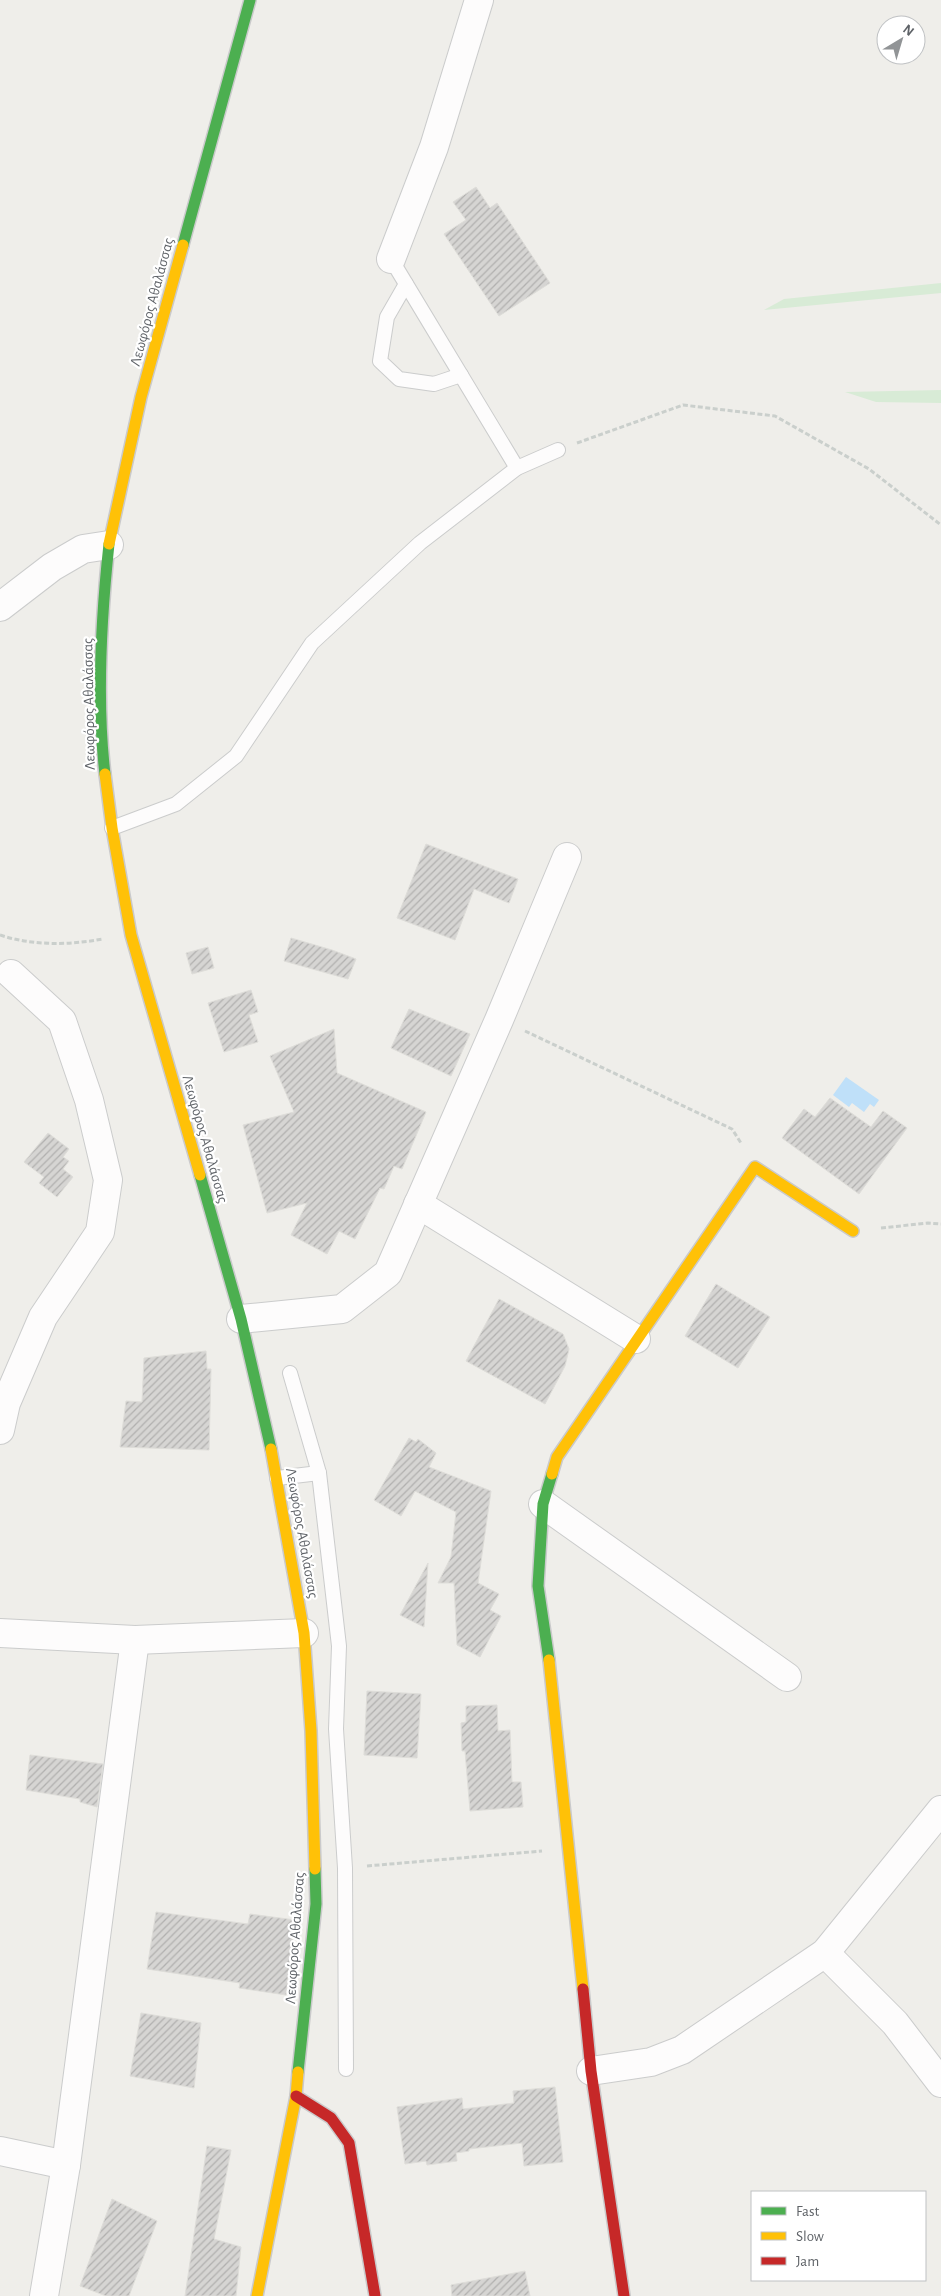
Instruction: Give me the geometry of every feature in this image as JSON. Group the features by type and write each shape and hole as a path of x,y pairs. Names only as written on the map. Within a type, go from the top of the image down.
{"main road":[{"name":"Λεωφόρος Αθαλάσσας","path":"250,0 142,397 109,545 100,654 102,749 112,828 131,935 240,1319 277,1478 304,1633 311,1731 316,1904 296,2096 257,2296"},
{"path":"624,2296 591,2071 554,1693 538,1586 543,1504 557,1457 755,1167 853,1231"},
{"path":"296,2096 331,2118 349,2143 368,2268 375,2296"}],"street":[{"path":"391,259 434,147 479,0"},
{"path":"0,607 52,567 83,549 109,545"},
{"path":"240,1319 342,1309 388,1273 499,1020 567,857"},
{"path":"0,1430 6,1403 43,1317 100,1232 108,1180 90,1100 62,1021 12,974"},
{"path":"418,1204 636,1339"},
{"path":"543,1504 787,1677"},
{"path":"0,1633 135,1640 304,1633"},
{"path":"44,2296 66,2165 135,1640"},
{"path":"591,2071 651,2062 682,2050 826,1953 941,1810"},
{"path":"826,1953 895,2023 941,2083"},
{"path":"0,2151 66,2165"}],"lane":[{"path":"391,259 517,468"},
{"path":"406,284 387,317 380,361 399,380 434,384 461,375"},
{"path":"112,828 176,804 236,756 312,643 420,543 517,468 558,450"},
{"path":"290,1373 319,1473 339,1646 336,1729 345,1868 346,2069"},
{"path":"277,1478 319,1473"}],"path":[{"path":"558,450 683,405 775,416 869,469 941,525"},
{"path":"0,935 19,941 73,944 131,935"},
{"path":"499,1020 732,1129 755,1167"},
{"path":"853,1231 928,1223 941,1224"},
{"path":"345,1868 569,1848"}],"green space":[{"path":"941,283 941,293 764,310 784,299"},
{"path":"941,390 941,403 876,402 845,392"}],"water":[{"path":"846,1077 879,1100 874,1107 870,1104 864,1112 852,1103 849,1107 833,1095"}],"building":[{"path":"476,187 490,208 497,203 550,283 499,316 444,234 466,220 453,202"},
{"path":"426,844 518,879 509,903 474,889 455,940 397,918"},
{"path":"291,938 356,959 348,979 284,961"},
{"path":"208,947 214,968 192,974 186,953"},
{"path":"251,990 258,1012 249,1015 258,1042 224,1052 208,1003"},
{"path":"409,1009 470,1034 451,1076 391,1048"},
{"path":"334,1029 337,1073 426,1112 402,1169 394,1166 384,1189 380,1188 355,1239 339,1231 327,1254 291,1235 307,1203 267,1213 243,1125 294,1112 270,1056"},
{"path":"830,1098 871,1127 883,1111 907,1128 859,1194 782,1138 804,1109 815,1117"},
{"path":"48,1133 69,1149 63,1157 69,1161 63,1169 73,1177 57,1197 39,1183 44,1177 24,1162"},
{"path":"716,1284 770,1317 738,1368 685,1336"},
{"path":"499,1299 563,1334 569,1349 565,1366 545,1404 466,1361"},
{"path":"206,1351 207,1369 211,1369 209,1450 120,1447 126,1401 142,1402 144,1358"},
{"path":"409,1438 416,1442 418,1439 436,1453 429,1467 491,1491 478,1583 499,1594 490,1610 501,1616 480,1657 457,1645 454,1583 438,1583 451,1557 456,1512 415,1491 401,1516 374,1500"},
{"path":"428,1563 424,1627 400,1615"},
{"path":"367,1691 421,1694 417,1758 364,1755"},
{"path":"497,1705 498,1731 510,1730 512,1782 521,1782 523,1807 470,1811 465,1751 462,1751 461,1723 466,1722 466,1706"},
{"path":"30,1755 103,1764 97,1807 80,1802 80,1799 26,1790"},
{"path":"156,1912 248,1924 250,1914 295,1920 286,1995 239,1988 240,1983 147,1969"},
{"path":"141,2013 201,2023 194,2088 130,2076"},
{"path":"555,2087 563,2162 524,2166 522,2143 469,2149 469,2151 456,2153 457,2161 427,2165 426,2161 405,2164 397,2107 462,2098 463,2109 514,2103 513,2091"},
{"path":"207,2146 231,2150 214,2239 241,2247 236,2296 185,2296"},
{"path":"112,2199 157,2221 129,2296 106,2296 80,2286"},
{"path":"525,2271 530,2296 452,2296 451,2285"}],"traffic: fast":[{"path":"183,245 250,0"},
{"path":"105,774 100,688 109,544"},
{"path":"200,1175 241,1319 271,1449"},
{"path":"549,1660 538,1586 543,1504 552,1474"},
{"path":"298,2072 316,1904 315,1869"}],"traffic: slow":[{"path":"109,544 141,397 183,245"},
{"path":"105,774 112,828 131,935 200,1175"},
{"path":"552,1474 557,1457 755,1167 853,1231"},
{"path":"271,1449 304,1633 311,1731 315,1869"},
{"path":"549,1660 583,1989"},
{"path":"257,2296 296,2096 298,2072"}],"traffic: jam":[{"path":"583,1989 591,2071 624,2296"},
{"path":"296,2096 331,2118 349,2143 375,2296"}]}
